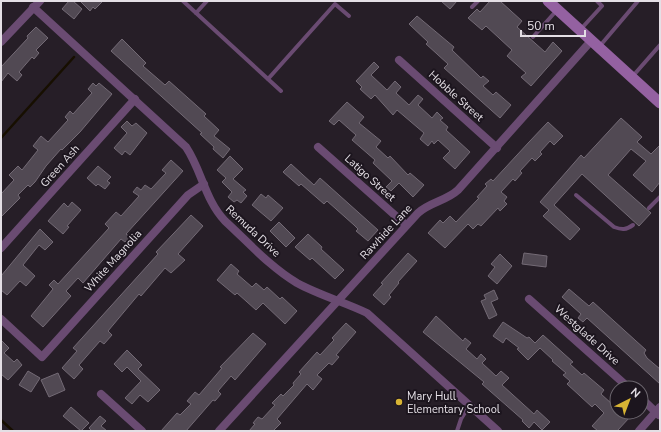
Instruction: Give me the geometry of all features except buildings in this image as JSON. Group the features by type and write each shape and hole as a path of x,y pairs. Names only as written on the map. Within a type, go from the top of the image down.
{"main road":[{"path":"548,1 660,103"}],"street":[{"path":"1,42 40,1"},
{"name":"Remuda Drive","path":"33,7 186,147 194,158 217,213 285,275 310,290 338,300 366,313 498,431"},
{"name":"Rawhide Lane","path":"219,431 406,225 424,207 452,196 595,44"},
{"name":"Hobble Street","path":"400,60 497,148"},
{"name":"Green Ash","path":"1,248 135,99"},
{"name":"Latigo Street","path":"318,146 406,225"},
{"name":"White Magnolia","path":"1,319 42,357 188,195 204,184"},
{"name":"Westglade Drive","path":"530,299 621,380"},
{"path":"101,394 142,431"},
{"path":"638,431 659,411 649,404"}],"lane":[{"path":"183,1 281,91"},
{"path":"196,13 208,1"},
{"path":"472,8 478,1"},
{"path":"579,30 602,6 597,1"},
{"path":"595,44 638,1"},
{"path":"268,80 334,2 349,16"},
{"path":"533,37 557,9"},
{"path":"631,77 660,45"},
{"path":"576,195 614,227 621,230 627,229 633,225"},
{"path":"649,208 660,197"},
{"path":"457,431 461,419 470,405"}],"waterway":[{"path":"1,138 74,57"},
{"path":"1,420 13,431"}],"place":[{"name":"Mary Hull Elementary School","path":"399,402"}]}
